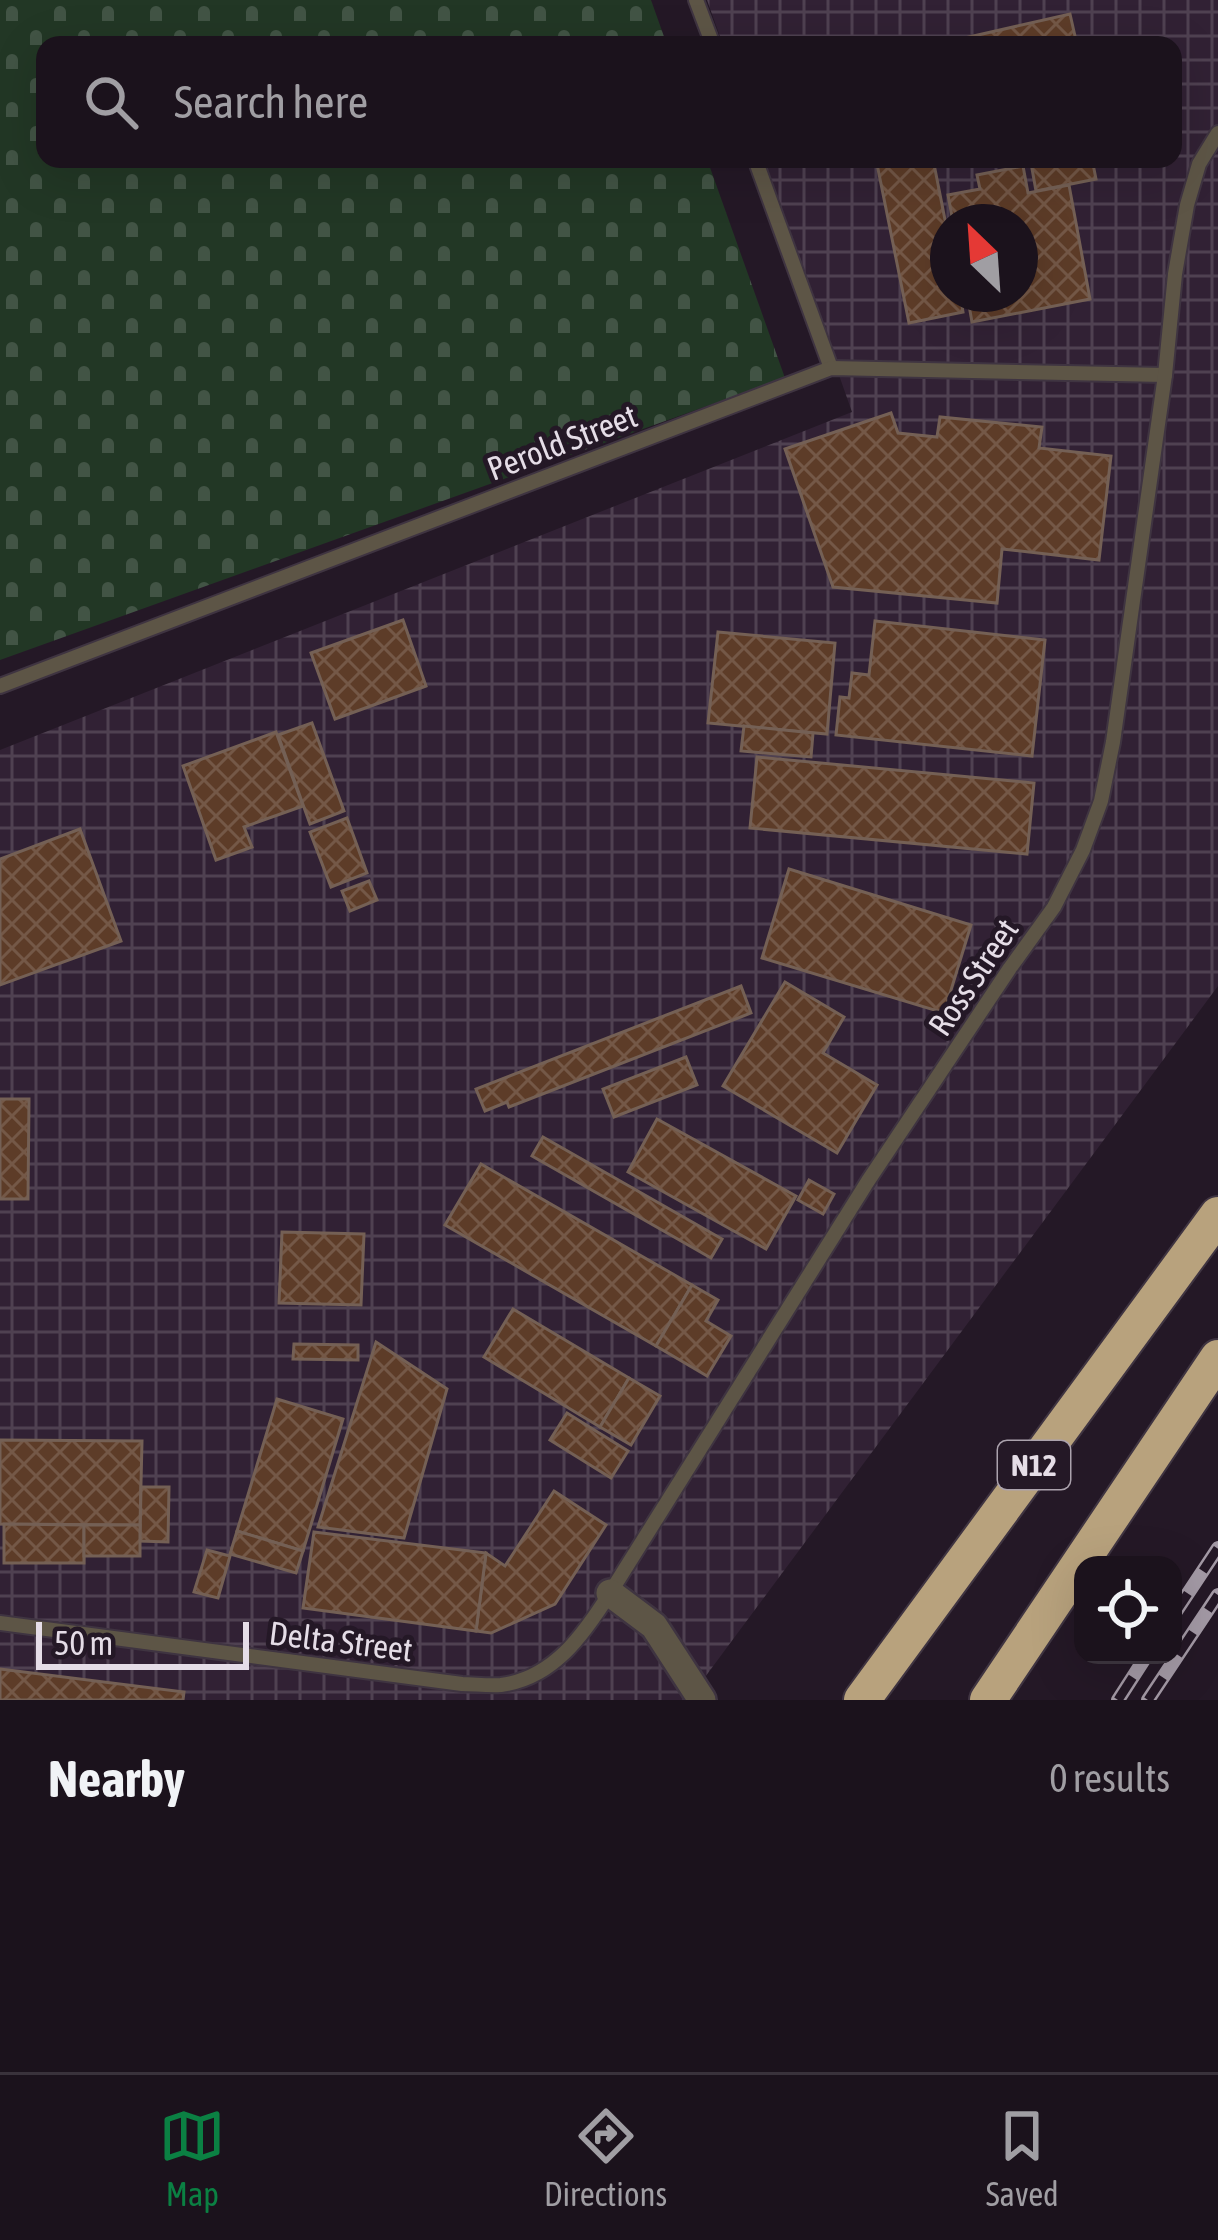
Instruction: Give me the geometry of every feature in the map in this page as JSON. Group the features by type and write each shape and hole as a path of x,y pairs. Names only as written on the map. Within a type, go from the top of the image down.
{"highway":[{"name":"N12","path":"862,1700 1218,1214"},
{"path":"988,1700 1218,1358"}],"street":[{"path":"610,1593 654,1626 702,1700"}],"lane":[{"path":"697,0 710,36"},
{"name":"Ross Street","path":"462,1684 500,1685 526,1678 569,1650 610,1593 868,1181 1054,907 1083,850 1101,801 1114,742 1165,375 1174,274 1198,164 1218,133"},
{"path":"757,168 831,368"},
{"name":"Perold Street","path":"0,686 831,368 1165,375"},
{"name":"Delta Street","path":"0,1623 462,1684"}],"shaded area":[{"path":"707,0 1218,0 1218,986 688,1700 0,1700 0,750 852,412 766,168 1182,168 1182,36 720,36"}],"green space":[{"path":"0,0 651,0 664,36 36,36 36,168 710,168 785,378 0,660"}],"building":[{"path":"1070,14 1075,36 973,36"},
{"path":"878,168 935,168 942,204 930,204 930,312 963,312 909,323"},
{"path":"1013,168 1023,168 1028,193 1069,185 1090,299 1038,309 1038,204 950,204 948,195 980,189 977,175"},
{"path":"1032,168 1094,168 1096,179 1036,191"},
{"path":"970,312 1023,312 972,322"},
{"path":"891,413 898,433 937,437 940,417 1042,427 1039,448 1111,456 1099,560 1002,549 997,603 833,587 785,449"},
{"path":"403,620 426,686 335,719 311,653"},
{"path":"875,621 1045,640 1032,756 836,735 840,697 849,698 852,673 869,675"},
{"path":"718,632 835,643 827,734 708,723"},
{"path":"312,723 344,811 310,824 278,735"},
{"path":"744,726 813,733 811,757 741,751"},
{"path":"276,732 303,806 244,827 252,847 216,860 183,766"},
{"path":"757,757 1034,783 1027,854 750,828"},
{"path":"347,818 367,873 331,887 310,832"},
{"path":"80,829 121,941 0,985 0,859"},
{"path":"789,869 971,925 944,1013 762,958"},
{"path":"369,881 377,900 350,911 342,891"},
{"path":"785,982 844,1017 823,1053 877,1085 837,1153 723,1086"},
{"path":"741,986 751,1013 509,1107 507,1102 485,1111 476,1089"},
{"path":"686,1057 697,1085 614,1117 603,1089"},
{"path":"0,1099 29,1099 28,1199 0,1199"},
{"path":"657,1119 796,1196 766,1249 628,1172"},
{"path":"543,1137 722,1239 711,1258 532,1156"},
{"path":"481,1164 692,1285 656,1346 445,1225"},
{"path":"809,1180 834,1194 823,1214 798,1200"},
{"path":"282,1232 364,1234 361,1305 279,1303"},
{"path":"692,1285 718,1300 706,1321 731,1336 707,1376 656,1346"},
{"path":"513,1309 629,1378 600,1427 484,1357"},
{"path":"376,1342 447,1389 404,1538 318,1527"},
{"path":"294,1344 358,1345 358,1360 293,1359"},
{"path":"629,1378 660,1396 631,1445 600,1427"},
{"path":"277,1399 343,1419 303,1551 237,1531"},
{"path":"567,1413 628,1451 611,1478 550,1440"},
{"path":"0,1440 142,1441 140,1525 0,1524"},
{"path":"141,1487 169,1487 168,1542 140,1541"},
{"path":"554,1491 606,1525 555,1604 491,1633 476,1631 486,1553 505,1566"},
{"path":"4,1524 84,1525 84,1563 4,1563"},
{"path":"84,1525 140,1525 140,1556 84,1556"},
{"path":"237,1531 303,1551 296,1573 230,1554"},
{"path":"314,1532 486,1553 476,1631 303,1608"},
{"path":"207,1550 230,1556 218,1598 194,1592"},
{"path":"0,1669 184,1692 183,1700 0,1700"}],"railway":[{"path":"1182,1602 1218,1548"},
{"path":"1148,1700 1218,1595"},
{"path":"1118,1700 1141,1664"}]}
